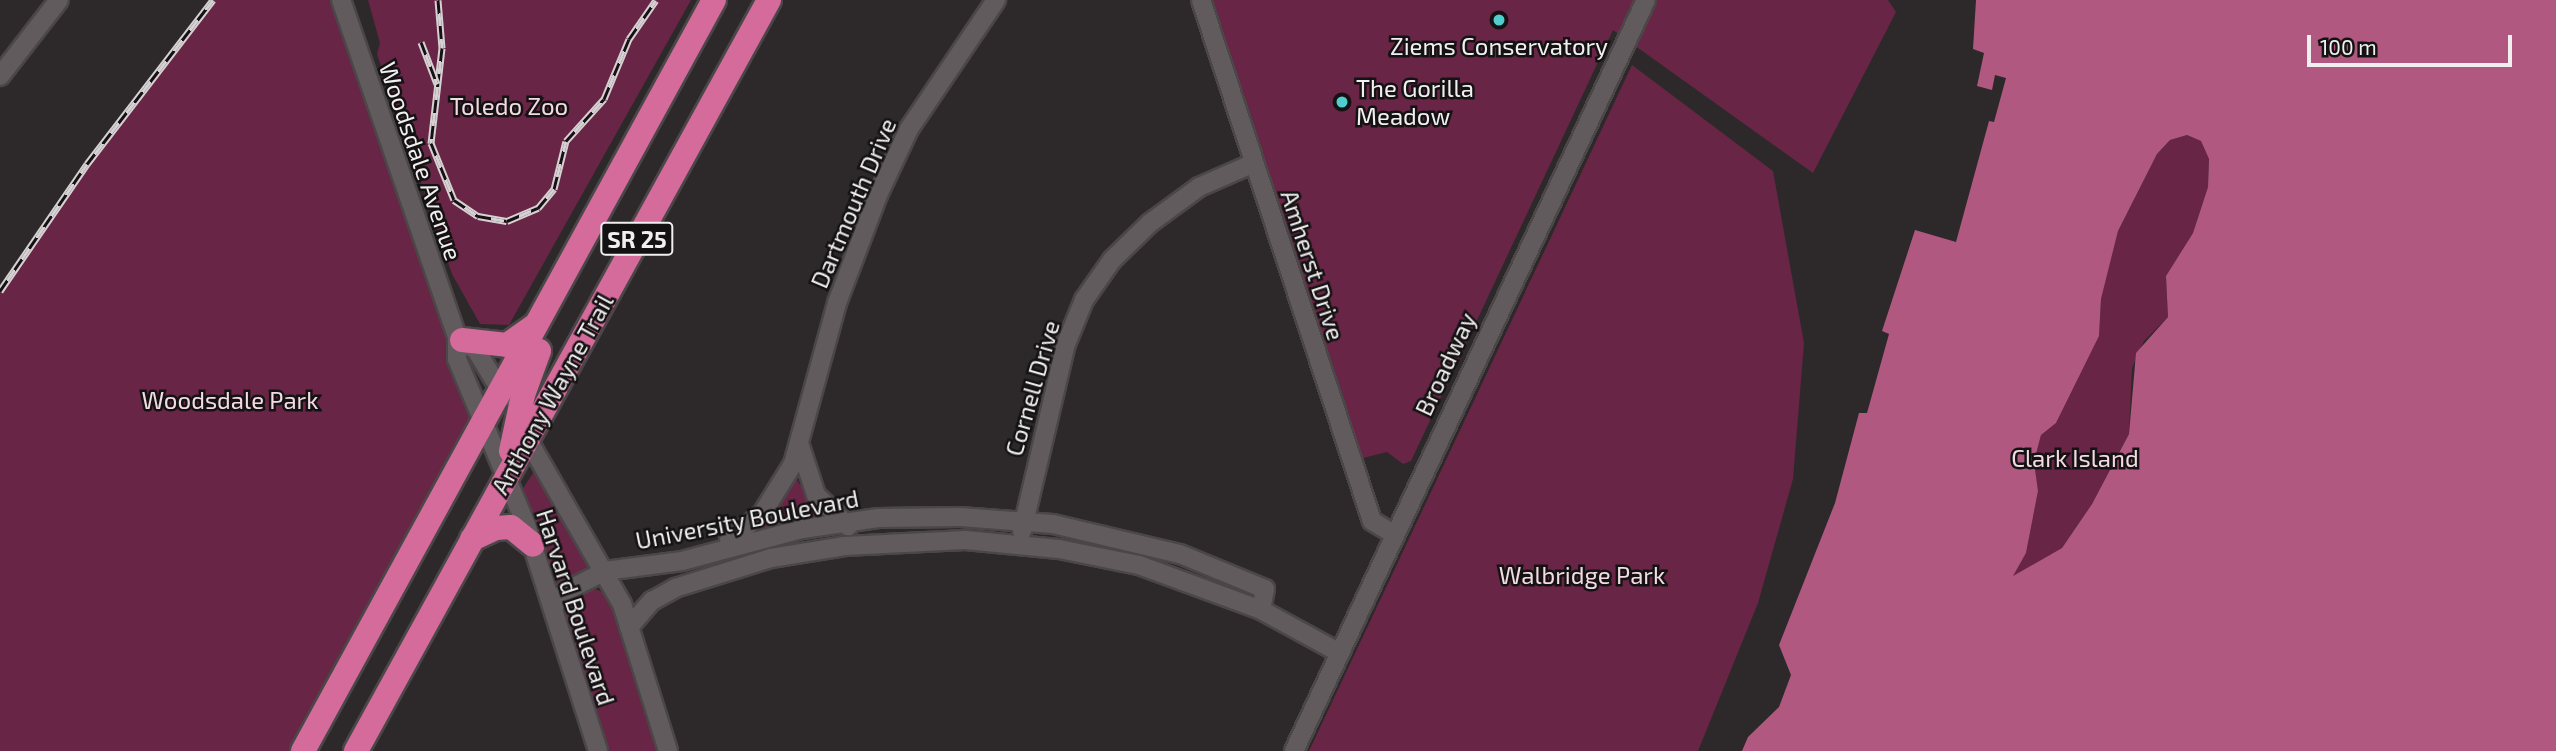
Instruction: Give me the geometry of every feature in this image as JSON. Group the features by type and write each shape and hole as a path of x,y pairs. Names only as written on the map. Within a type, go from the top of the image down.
{"highway":[{"name":"Anthony Wayne Trail","path":"303,751 542,320 713,0"},
{"name":"Anthony Wayne Trail","path":"356,751 505,479 522,430 769,0"},
{"path":"522,430 540,348 585,267 603,206"},
{"path":"459,338 507,345 542,320"},
{"path":"472,539 496,528 511,527 533,545"}],"street":[{"path":"0,76 60,0"},
{"name":"Woodsdale Avenue","path":"341,0 459,338 457,359 481,426 505,479"},
{"name":"Dartmouth Drive","path":"703,554 747,529 762,514 783,484 800,446 837,303 878,195 909,129 996,0"},
{"name":"Amherst Drive","path":"1201,0 1372,521 1394,534"},
{"name":"Broadway","path":"1294,751 1646,0"},
{"name":"Cornell Drive","path":"1020,544 1066,344 1084,300 1112,260 1150,223 1199,187 1254,163"},
{"name":"Woodsdale Avenue","path":"459,338 476,350 522,430"},
{"name":"Harvard Boulevard","path":"522,430 605,571 629,626 668,751"},
{"path":"800,446 816,495 848,522 851,545"},
{"name":"Harvard Boulevard","path":"505,479 533,545 598,751"},
{"name":"University Boulevard","path":"553,607 566,591 605,571 651,567 848,522 918,517 1024,521 1103,534 1221,569 1265,589 1261,610"},
{"name":"University Boulevard","path":"629,626 652,601 704,577 771,558 851,545 921,540 1020,544 1139,565 1261,610 1339,653"},
{"path":"703,554 704,577"}],"green space":[{"name":"Woodsdale Park","path":"213,0 341,0 481,426 303,751 0,751 0,291 87,164"},
{"name":"Toledo Zoo","path":"368,0 691,0 509,325 480,324 452,274 377,54 380,43"},
{"path":"1211,0 1888,0 1896,12 1813,173 1613,30 1411,461 1403,464 1387,452 1359,459"},
{"name":"Walbridge Park","path":"1632,65 1773,171 1804,343 1793,479 1758,603 1698,751 1309,751"},
{"name":"Clark Island","path":"2187,135 2201,141 2209,159 2208,187 2193,233 2166,276 2168,317 2144,341 2132,368 2129,434 2092,504 2062,548 2012,577 2026,553 2038,491 2034,463 2041,435 2056,423 2099,336 2101,299 2118,231 2157,154 2170,140"},
{"path":"535,470 591,565 559,588 522,490"},
{"path":"796,479 823,515 817,520 765,527"},
{"path":"588,586 607,594 613,605 660,751 603,751 561,615 566,600"}],"shaded area":[{"path":"1976,0 2556,0 2556,751 1742,751 1748,737 1779,707 1791,675 1779,645 1835,503 1859,413 1867,413 1889,334 1882,331 1915,230 1956,242 1989,121 1994,122 2006,78 1995,75 1992,90 1977,86 1984,53 1973,49","holes":["2187,135 2201,141 2209,159 2208,187 2193,233 2166,276 2168,317 2136,353 2129,434 2092,504 2062,548 2013,576 2026,553 2038,491 2034,462 2041,435 2056,423 2099,336 2101,299 2118,231 2157,154 2170,140"]}],"railway":[{"path":"0,291 87,164 213,0"},
{"path":"438,0 442,48 431,143 454,200 478,216 507,221 538,208 554,189 566,141 604,99 629,39 656,0"},
{"path":"421,42 437,84"}],"place":[{"name":"Ziems Conservatory","path":"1499,20"},
{"name":"The Gorilla Meadow","path":"1342,102"}]}
